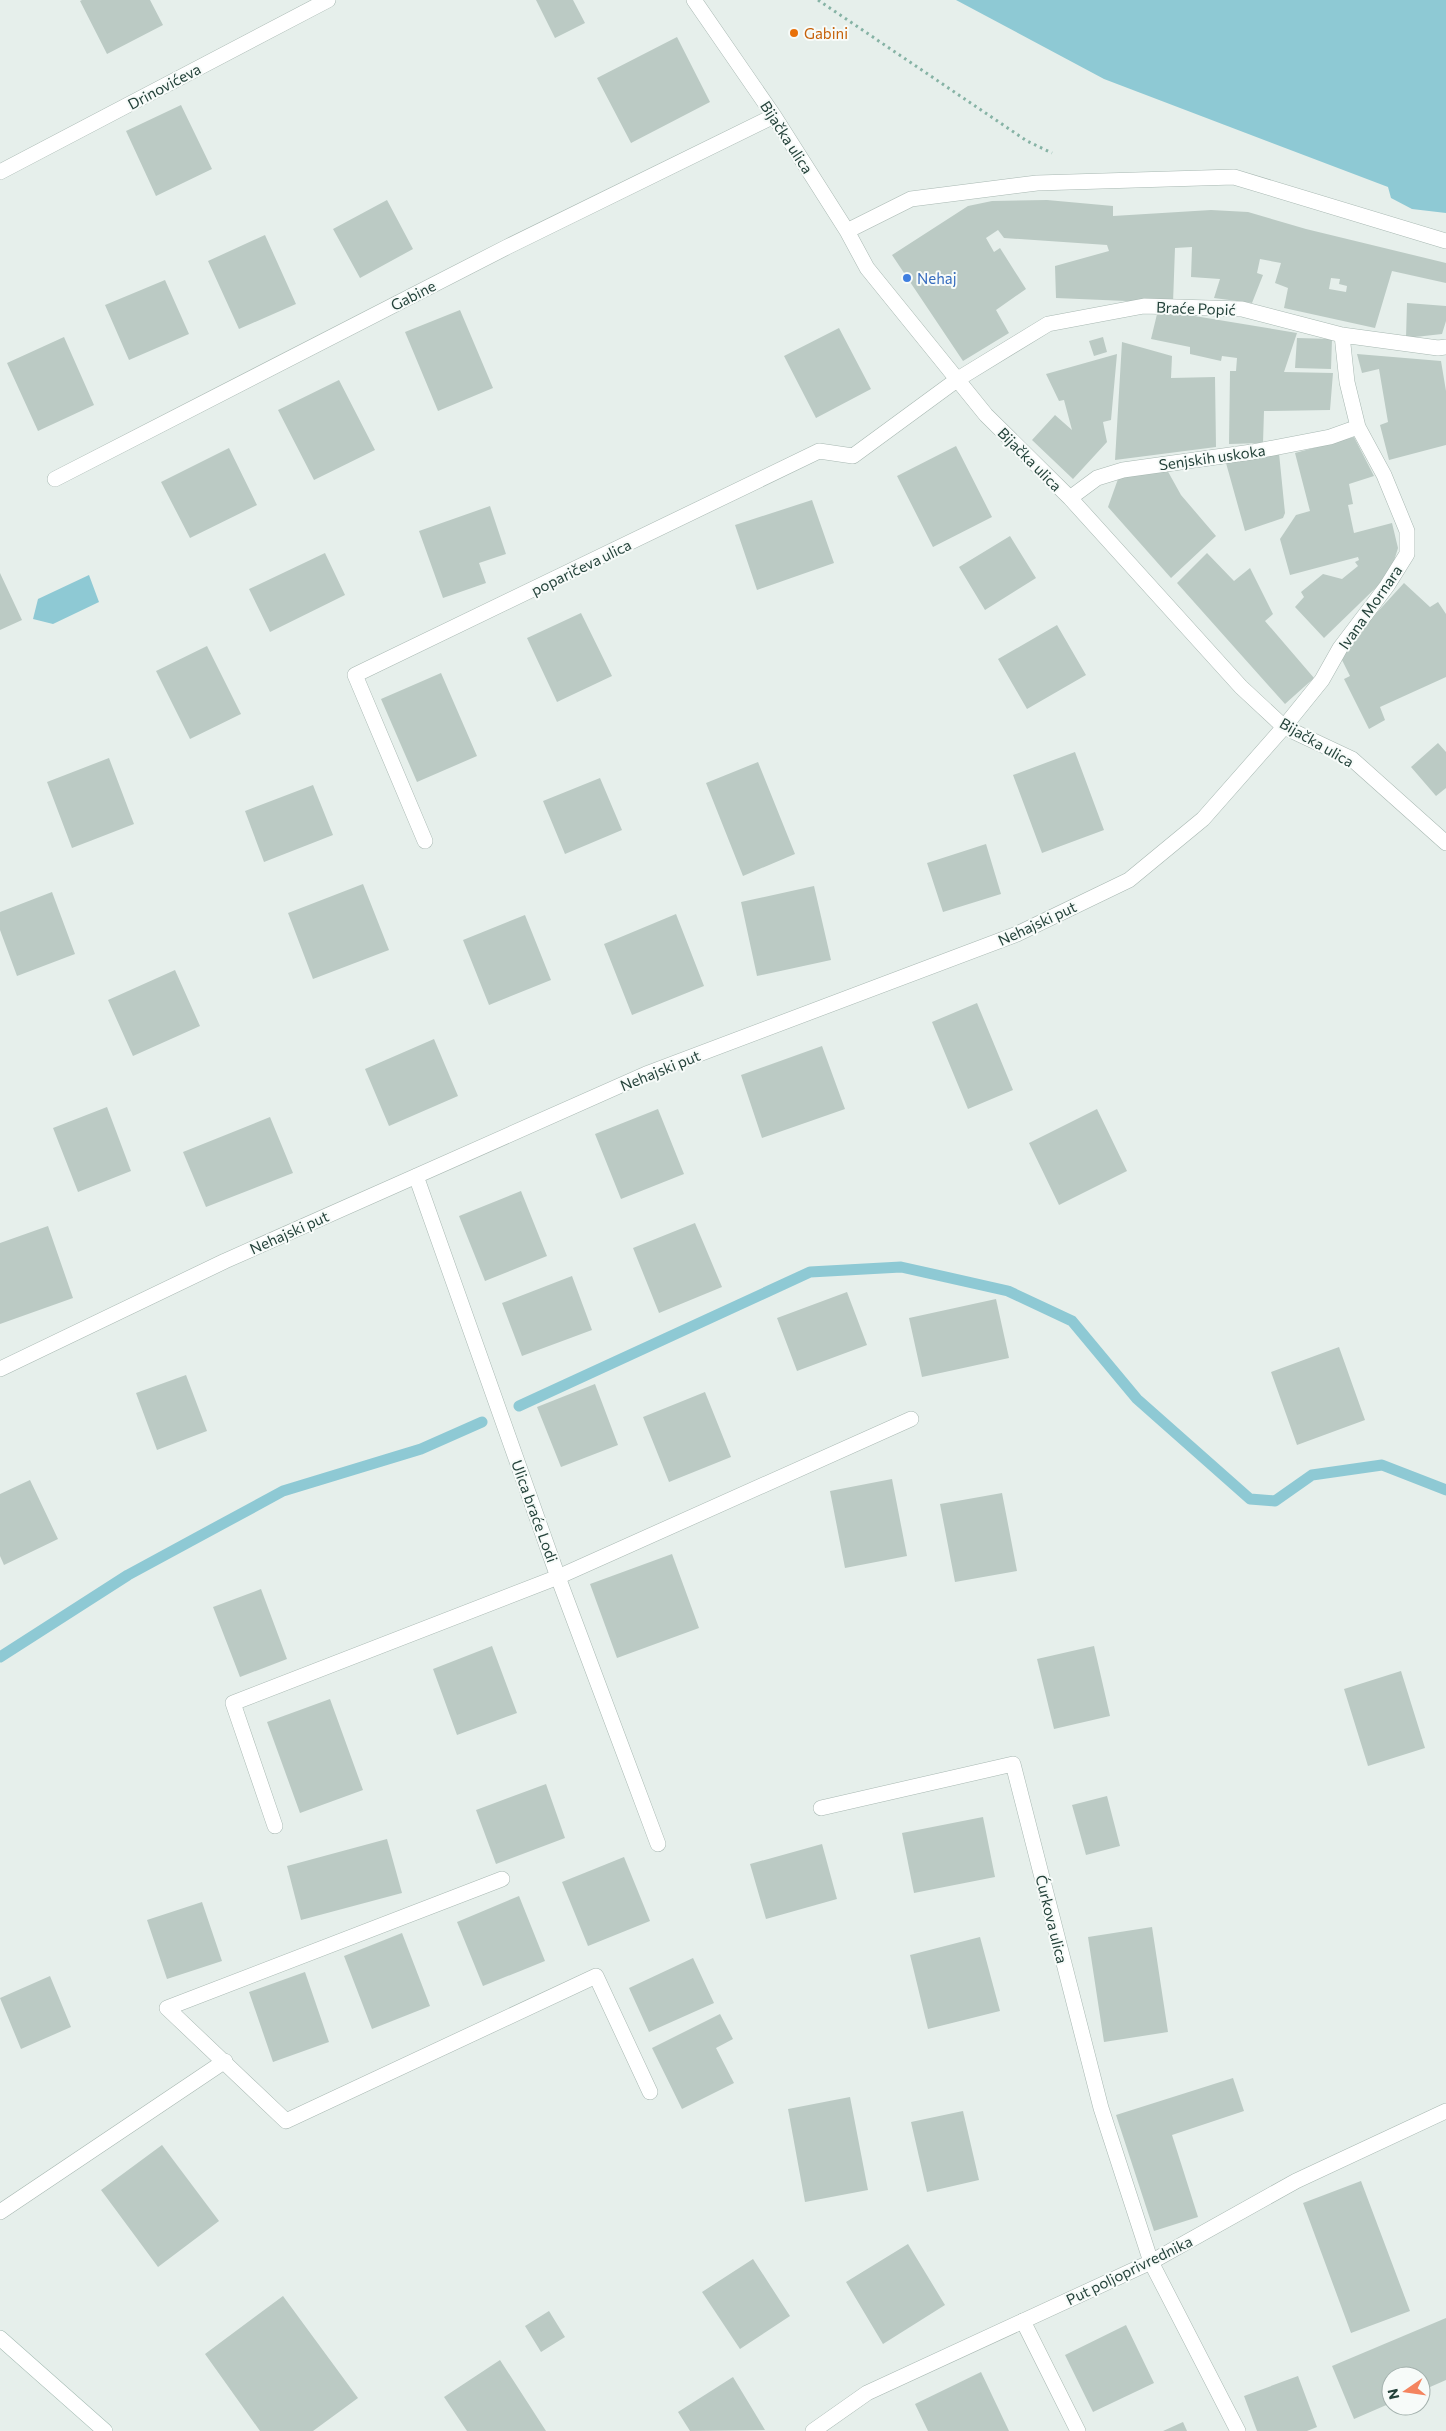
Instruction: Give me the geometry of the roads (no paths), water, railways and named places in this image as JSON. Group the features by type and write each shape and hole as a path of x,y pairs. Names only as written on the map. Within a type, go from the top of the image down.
{"street":[{"name":"Drinovićeva","path":"0,172 328,0"},
{"name":"Bijačka ulica","path":"694,0 774,116 867,268 986,415 1070,498 1241,687 1284,727 1352,759 1446,843"},
{"name":"Gabine","path":"55,479 507,247 774,116"},
{"path":"846,231 911,199 1038,183 1234,178 1446,241"},
{"name":"Braće Popić","path":"958,379 1048,324 1144,306 1242,309 1342,335 1438,348 1446,347"},
{"name":"Ivana Mornara","path":"1284,727 1322,680 1340,648 1387,586 1407,554 1408,531 1384,475 1358,427 1347,382 1342,335"},
{"name":"poparičeva ulica","path":"425,841 355,676 819,450 853,456 958,379"},
{"name":"Senjskih uskoka","path":"1070,498 1097,478 1124,470 1252,452 1330,437 1358,427"},
{"name":"Nehajski put","path":"0,1369 225,1261 646,1074 1017,934 1129,880 1203,819 1284,727"},
{"name":"Ulica braće Lodi","path":"416,1176 558,1577 658,1844"},
{"path":"276,1826 233,1703 558,1577 911,1419"},
{"name":"Ćurkova ulica","path":"821,1808 1013,1764 1101,2108 1151,2262"},
{"path":"502,1879 167,2008 286,2120 596,1976 650,2092"},
{"path":"0,2212 225,2061"},
{"name":"Put poljoprivrednika","path":"813,2431 867,2393 1151,2262 1296,2181 1446,2111"},
{"path":"1151,2262 1238,2431"},
{"path":"1023,2321 1078,2431"},
{"path":"0,2338 105,2431"}],"water":[{"path":"956,0 1446,0 1446,213 1412,209 1391,198 1388,187 1104,79"},
{"path":"89,575 99,602 53,624 33,619 38,599"}],"waterway":[{"path":"519,1406 810,1272 901,1267 1008,1291 1072,1321 1137,1399 1250,1499 1275,1501 1312,1475 1382,1465 1446,1490"},
{"path":"0,1657 128,1575 283,1491 421,1449 482,1422"}],"place":[{"name":"Gabini","path":"794,33"},
{"name":"Nehaj","path":"907,278"}]}
